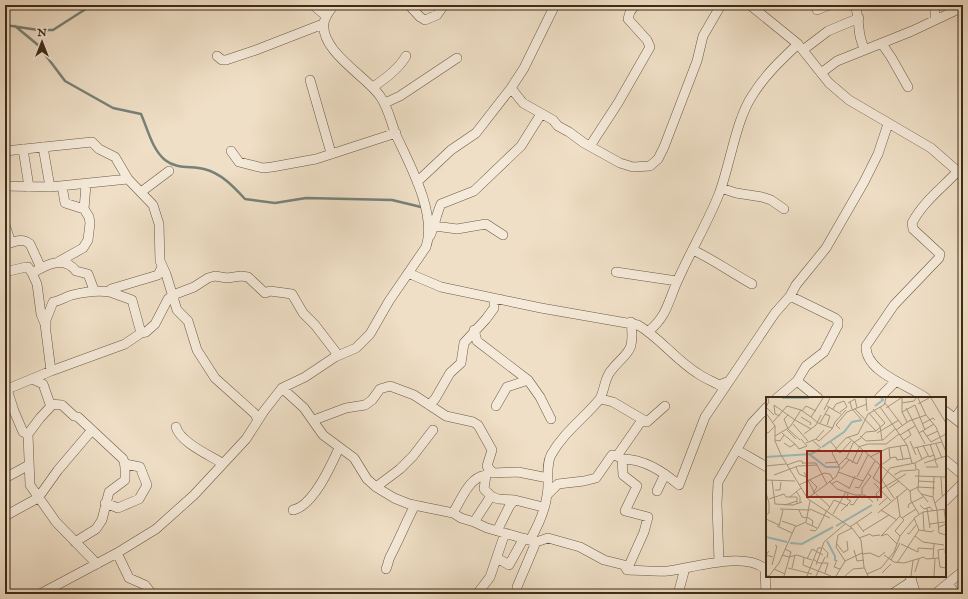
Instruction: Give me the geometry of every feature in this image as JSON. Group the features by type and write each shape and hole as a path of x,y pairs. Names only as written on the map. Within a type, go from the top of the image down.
{"street":[{"path":"313,5 324,20 325,34 338,55 373,87 385,103 417,182 428,222 429,237"},
{"path":"218,56 222,60 226,60 256,50 324,20 334,5"},
{"path":"409,5 420,17 426,20 437,15 444,5"},
{"path":"417,182 451,150 476,133 511,88 539,40 555,5"},
{"path":"590,146 618,103 650,47 647,40 628,19 630,12 635,5"},
{"path":"511,88 523,103 590,146 620,163 633,167 650,166 658,159 697,61 703,36 721,5"},
{"path":"750,5 801,47 821,73 849,100 888,124 898,127 931,148 961,173 929,198 916,214 912,223 913,229 936,249 940,254 940,258 894,305 866,346 866,353 869,359 880,371 915,390 925,397"},
{"path":"815,5 817,10 829,5"},
{"path":"855,5 859,18 859,39 865,50"},
{"path":"935,5 935,20"},
{"path":"821,73 837,61 882,44 963,7"},
{"path":"649,331 659,322 665,313 677,281 693,250 721,188 743,114 751,96 773,68 801,47 828,31 859,18"},
{"path":"882,44 908,87"},
{"path":"373,87 385,79 402,63 406,56"},
{"path":"385,103 400,96 457,58"},
{"path":"310,80 332,153"},
{"path":"40,594 117,553 156,529 194,495 222,463 246,439 282,388 305,377 338,355 356,348 370,334 426,247 435,226 437,212 441,204 474,191 521,146 541,114"},
{"path":"547,495 558,484 584,482 596,478 612,455 619,458 633,459 665,474 679,485 705,417 727,382 735,374 775,313 790,296 796,285 826,248 864,182 878,154 888,124"},
{"path":"231,151 239,162 263,168 316,159 396,133"},
{"path":"5,151 92,142 99,149 115,157 128,179 153,205 159,224 159,254 162,267 166,274 177,310 188,321 196,350 215,378 255,414 258,420"},
{"path":"43,147 50,187"},
{"path":"23,150 29,187"},
{"path":"141,192 169,171"},
{"path":"5,186 50,187 86,185 119,179 128,179"},
{"path":"84,209 86,185"},
{"path":"32,273 58,262 83,248 88,240 90,223 89,216 84,209 65,203 62,186"},
{"path":"721,188 742,194 762,197 771,200 784,209"},
{"path":"435,226 457,229 486,224 503,235"},
{"path":"5,225 8,244 20,240 27,241 30,244 41,268"},
{"path":"693,250 719,262 729,271 752,284"},
{"path":"58,262 72,266 76,271 88,274 94,290"},
{"path":"5,272 28,267 32,273 46,329"},
{"path":"110,292 111,289 158,275 162,267"},
{"path":"616,272 677,281"},
{"path":"408,273 441,287 589,317 631,322 649,331 696,373 719,385 727,382"},
{"path":"28,434 23,432 6,387 32,379 125,344 140,333 146,332 155,324 168,299 173,295 184,292 208,278 215,276 227,278 233,276 248,277 265,293 270,291 292,294 303,313 315,325 338,355"},
{"path":"51,371 46,320 53,302 74,294 89,293 94,290 110,292 132,300 140,333"},
{"path":"778,397 797,381 806,366 824,352 838,325 838,321 790,296"},
{"path":"429,405 435,399 450,373 461,363 464,343 494,308 494,301 500,299"},
{"path":"497,558 509,565 530,540 539,524 547,495 551,456 566,434 601,399 604,383 610,372 627,355 633,339 631,322"},
{"path":"474,330 477,341 528,380 540,397 550,419"},
{"path":"32,379 43,384 50,404 62,405 123,459 125,464 125,480 109,492 105,503 102,520 96,529 75,542"},
{"path":"496,406 507,387 528,380"},
{"path":"797,381 817,397"},
{"path":"880,397 896,381"},
{"path":"314,420 346,408 365,405 372,400 380,389 390,386 414,395 446,416 462,419 478,425 492,450 488,461 488,473 484,489 491,496 498,499 515,500 543,507"},
{"path":"282,388 304,408 314,420 323,435 354,458 367,479 376,487 394,498 415,505 453,513 461,518 488,528 530,540 548,538 580,547 604,560 624,565 627,570"},
{"path":"601,399 613,402 647,422"},
{"path":"53,404 28,434 30,485 56,522 97,564"},
{"path":"647,422 665,406"},
{"path":"955,418 963,407"},
{"path":"719,562 717,504 718,482 752,423 766,408"},
{"path":"946,412 963,425"},
{"path":"627,570 644,532 648,517 625,511 637,486 623,475 619,458 637,425 642,420 647,422"},
{"path":"176,428 177,433 183,438 222,463"},
{"path":"5,516 38,498 58,470 92,430"},
{"path":"376,487 400,469 413,456 433,430"},
{"path":"293,510 302,508 314,494 339,448"},
{"path":"737,450 766,466"},
{"path":"946,461 963,475"},
{"path":"105,503 118,508 140,499 147,485 140,467 125,464"},
{"path":"5,478 29,465"},
{"path":"453,513 470,484 480,476 488,473 518,472 548,478"},
{"path":"657,491 665,474"},
{"path":"946,500 963,483"},
{"path":"474,522 491,496"},
{"path":"477,594 490,577 497,558 501,532 510,505 515,500"},
{"path":"386,569 389,559 398,545 405,524 415,505"},
{"path":"517,594 530,540"},
{"path":"117,553 129,578 145,585 152,594"},
{"path":"627,570 666,571 719,562 751,562 765,569 766,594"},
{"path":"678,594 685,568"},
{"path":"935,594 963,571"},
{"path":"892,594 911,578 916,594"},
{"path":"948,584 956,594"}],"waterway":[{"path":"5,25 38,30 53,30 92,5"},
{"path":"15,26 38,45 65,81 113,108 141,114 154,145 165,160 174,165 210,171 222,177 245,199 275,203 306,198 392,200 421,207"}]}
